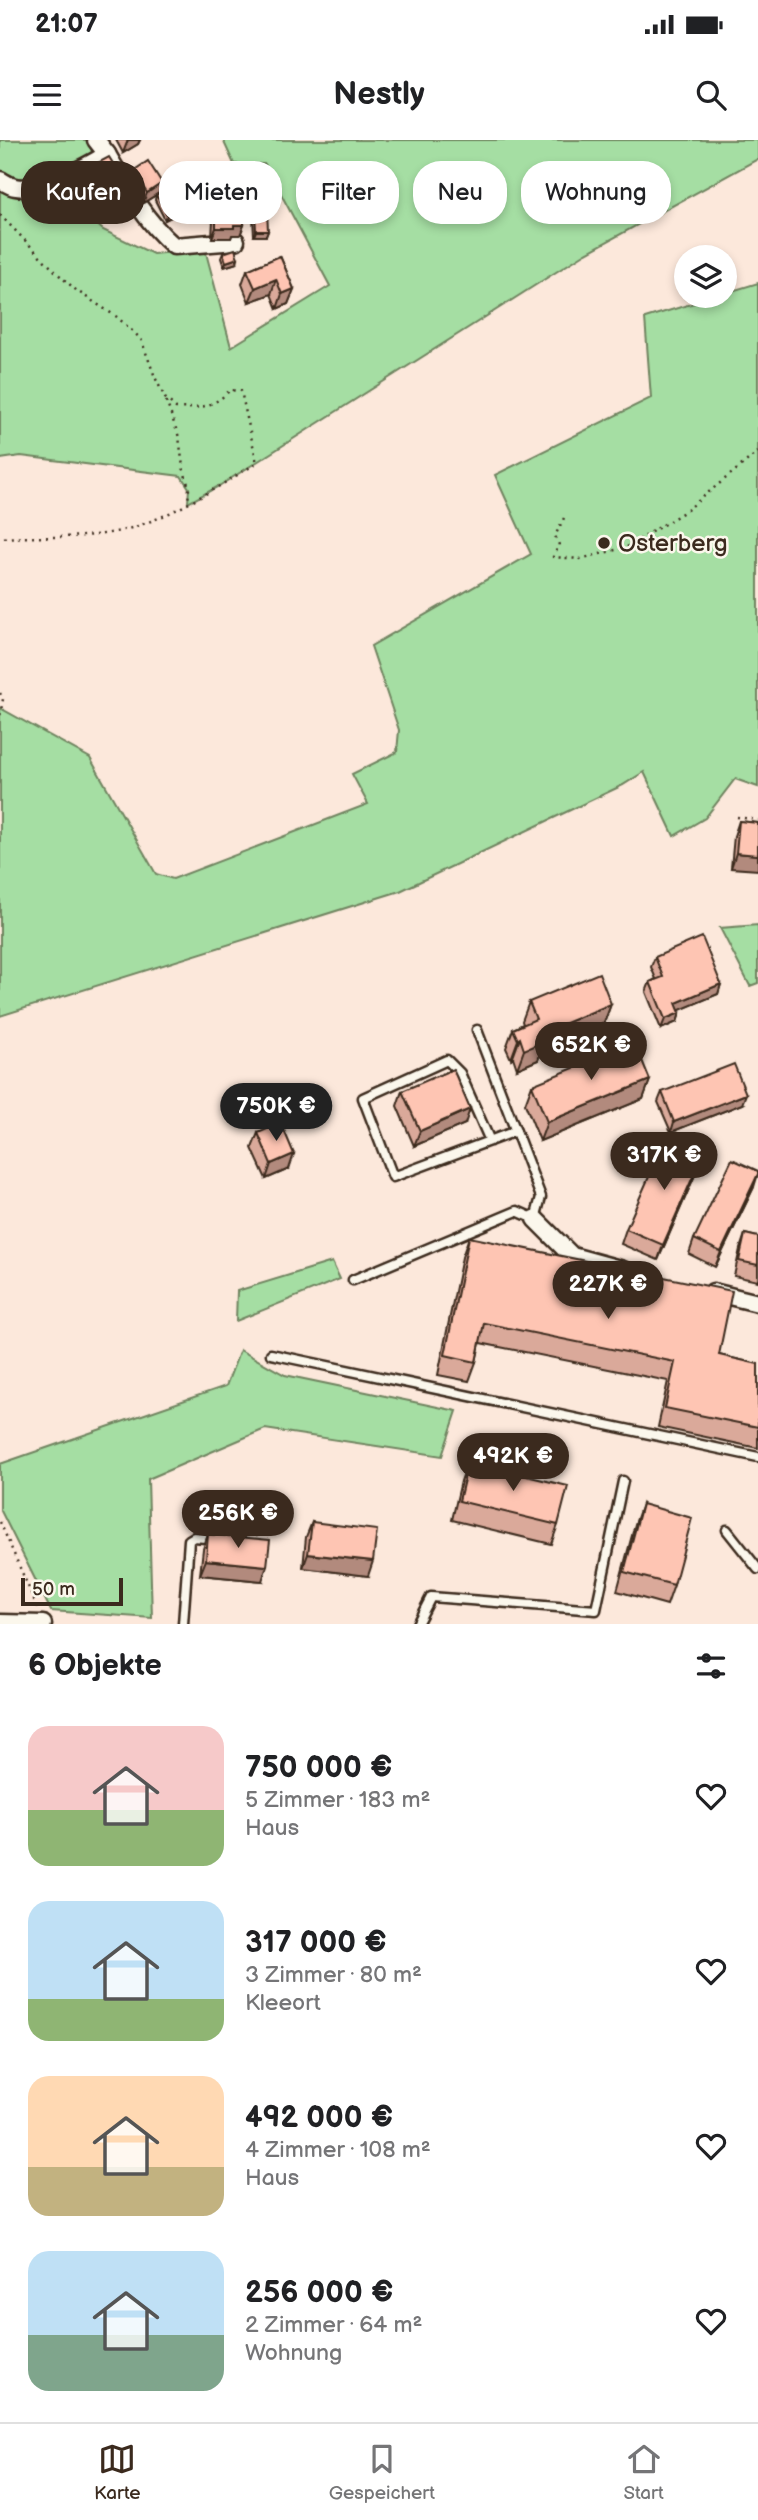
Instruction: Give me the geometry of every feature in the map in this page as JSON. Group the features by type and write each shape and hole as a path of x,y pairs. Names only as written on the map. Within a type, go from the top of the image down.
{"street":[{"path":"96,140 157,231 174,246 236,241"},
{"path":"0,180 15,187 46,184 89,166 107,154"},
{"path":"535,1219 572,1256 643,1276"},
{"path":"694,1288 758,1303"},
{"path":"0,1623 41,1624"}],"lane":[{"path":"354,1280 517,1210 535,1219 541,1197 477,1030"},
{"path":"490,1141 460,1073 447,1060 363,1098 393,1177 490,1141 516,1131"},
{"path":"271,1354 758,1457"},
{"path":"417,1624 432,1597 596,1610 623,1481"},
{"path":"727,1530 758,1569"},
{"path":"183,1624 189,1540 194,1537 220,1539"}],"path":[{"path":"0,215 57,273 117,317 141,339 179,436 189,488 188,503"},
{"path":"0,538 85,535 126,530 166,515 257,463 247,411 240,391 230,390 221,400 200,409 176,408 165,398"},
{"path":"564,518 555,536 559,545 553,557 580,559 627,547 687,510 758,452"},
{"path":"0,693 3,699 0,717"},
{"path":"737,817 758,820"},
{"path":"0,1522 38,1606 41,1624"}],"green space":[{"path":"0,140 88,140 93,155 85,161 21,161 21,224 96,224 103,230 153,254 205,249 231,347 330,286 297,224 399,224 399,161 296,161 296,222 282,196 282,161 233,161 223,140 758,140 758,159 671,207 671,161 521,161 521,224 639,224 586,253 188,503 189,488 181,476 21,456 0,459"},
{"path":"758,283 758,787 735,779 705,818 674,836 644,772 623,785 400,891 0,1016 0,708 90,758 156,874 173,879 368,804 352,774 397,752 399,730 371,646 531,554 495,475 651,398 645,318 678,308 737,308 737,289"},
{"path":"758,925 758,983 750,986 720,928"},
{"path":"332,1262 340,1279 236,1321 237,1291"},
{"path":"240,1350 285,1375 457,1411 442,1456 265,1429 148,1479 152,1618 51,1611 0,1509 0,1464 226,1386"}],"building":[{"path":"148,161 159,178 159,185 147,193 145,190 145,163"},
{"path":"216,224 244,224 234,225 234,228 216,228"},
{"path":"256,224 268,224 268,231 256,231"},
{"path":"235,249 238,258 226,262 223,253"},
{"path":"280,256 294,289 282,294 276,279 255,288 247,270"},
{"path":"739,821 758,823 758,855 736,853"},
{"path":"702,937 721,984 676,1003 680,1013 665,1019 650,982 663,977 655,957"},
{"path":"599,973 611,1004 541,1033 545,1041 524,1050 513,1029 536,1019 529,1002"},
{"path":"635,1043 650,1080 547,1122 532,1085"},
{"path":"734,1064 746,1094 674,1122 662,1092"},
{"path":"453,1069 470,1109 420,1131 402,1091"},
{"path":"281,1123 294,1154 271,1164 258,1133"},
{"path":"666,1138 703,1154 663,1245 626,1229"},
{"path":"732,1159 758,1171 758,1174 721,1252 694,1239"},
{"path":"745,1234 758,1237 758,1265 739,1261"},
{"path":"469,1237 732,1291 719,1355 758,1364 758,1427 665,1408 675,1362 484,1323 476,1362 445,1355"},
{"path":"468,1462 568,1486 558,1525 459,1501"},
{"path":"642,1504 692,1518 674,1585 624,1572"},
{"path":"312,1522 377,1530 373,1561 308,1554"},
{"path":"208,1534 270,1540 267,1566 206,1560"}],"place":[{"name":"Osterberg","path":"604,543"}]}
